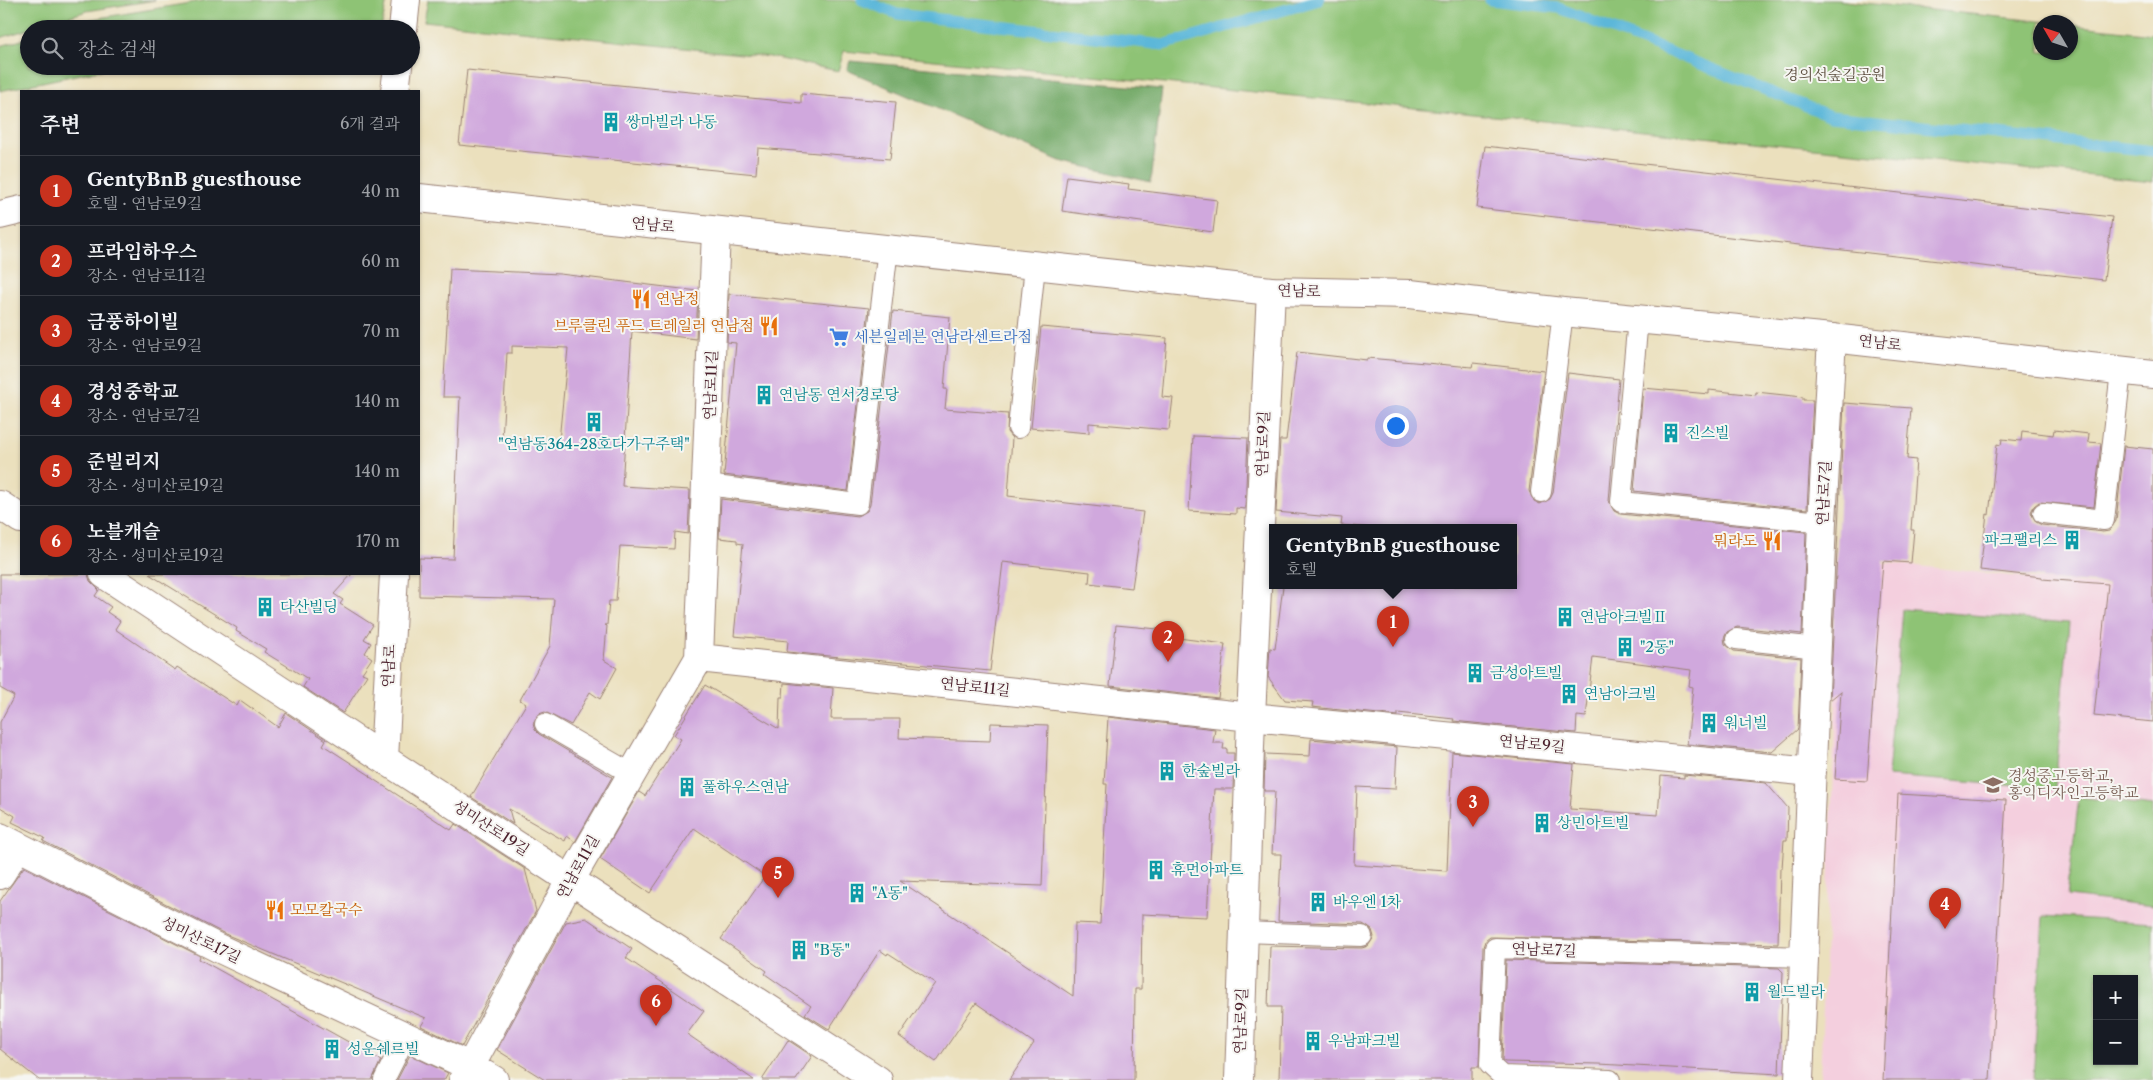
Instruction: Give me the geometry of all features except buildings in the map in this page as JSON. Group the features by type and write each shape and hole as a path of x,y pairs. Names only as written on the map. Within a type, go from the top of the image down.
{"street":[{"path":"404,20 406,0"},
{"path":"395,90 397,75"},
{"name":"연남로","path":"420,198 716,232 888,248 1271,291 1410,294 1563,312 1832,338 2153,374"},
{"path":"0,215 20,210"},
{"name":"연남로11길","path":"467,1073 571,879 699,658 708,485 716,232"},
{"name":"연남로9길","path":"1239,1080 1251,717 1271,291"},
{"name":"연남로7길","path":"1799,1080 1822,522 1832,338"},
{"path":"0,505 20,518"},
{"name":"성미산로19길","path":"106,575 384,759 878,1080"},
{"name":"연남로","path":"384,759 394,575"},
{"name":"연남로11길","path":"699,658 1251,717"},
{"name":"연남로9길","path":"1251,717 1812,772"},
{"path":"0,875 9,842"},
{"name":"성미산로17길","path":"9,842 218,948 406,1036 467,1073 494,1080"}],"lane":[{"path":"708,485 858,504 888,248"},
{"path":"1018,428 1035,266"},
{"path":"1541,492 1563,312"},
{"path":"1638,319 1621,502 1822,522"},
{"path":"2043,513 2104,520 2121,371"},
{"path":"1736,639 1817,648"},
{"path":"545,724 632,774"},
{"path":"1244,932 1362,936"},
{"name":"연남로7길","path":"1610,1080 1502,1076 1490,1065 1494,948 1805,957"},
{"path":"384,1080 406,1036"}],"shaded area":[{"name":"경성중고등학교, 홍익디자인고등학교","path":"1842,558 2153,591 2153,1080 1820,1080"}],"green space":[{"path":"0,0 155,0 87,11 58,20 20,20 20,32 0,38"},
{"path":"208,0 387,0 383,20 86,20"},
{"name":"경의선숲길공원","path":"428,0 1836,0 2033,20 2033,60 2078,60 2078,26 2153,34 2153,182 844,51 838,71 770,57 424,21"},
{"path":"20,40 20,75 76,75 0,91 0,46"},
{"path":"850,61 1162,89 1151,182 1060,161 847,70"},
{"path":"1902,609 2069,623 2055,789 1888,776"},
{"path":"2079,797 2153,806 2153,906 2067,896"},
{"path":"2043,916 2153,923 2153,1080 2033,1080"}],"waterway":[{"path":"862,0 897,14 1163,45 1319,0"},
{"path":"1490,0 1559,8 1831,116 2153,151"}],"place":[{"name":"쌍마빌라 나동","path":"611,122"},
{"name":"연남정","path":"641,299"},
{"name":"브루클린 푸드 트레일러 연남점","path":"769,326"},
{"name":"세븐일레븐 연남라센트라점","path":"839,337"},
{"name":"연남동 연서경로당","path":"764,395"},
{"name":"\"연남동364-28호다가구주택\"","path":"594,422"},
{"name":"진스빌","path":"1671,433"},
{"name":"파크팰리스","path":"2072,540"},
{"name":"뭐라도","path":"1772,541"},
{"name":"다산빌딩","path":"265,607"},
{"name":"연남아크빌Ⅱ","path":"1565,617"},
{"name":"GentyBnB guesthouse","path":"1393,647"},
{"name":"\"2동\"","path":"1625,647"},
{"name":"프라임하우스","path":"1168,662"},
{"name":"금성아트빌","path":"1475,673"},
{"name":"연남아크빌","path":"1569,694"},
{"name":"워너빌","path":"1709,723"},
{"name":"한숲빌라","path":"1167,771"},
{"name":"경성중고등학교, 홍익디자인고등학교","path":"1993,785"},
{"name":"풀하우스연남","path":"687,787"},
{"name":"상민아트빌","path":"1542,823"},
{"name":"금풍하이빌","path":"1473,827"},
{"name":"휴먼아파트","path":"1156,870"},
{"name":"\"A동\"","path":"857,893"},
{"name":"준빌리지","path":"778,898"},
{"name":"바우엔 1차","path":"1318,902"},
{"name":"모모칼국수","path":"275,910"},
{"name":"경성중학교","path":"1945,929"},
{"name":"\"B동\"","path":"799,950"},
{"name":"월드빌라","path":"1752,992"},
{"name":"노블캐슬","path":"656,1026"},
{"name":"우남파크빌","path":"1313,1041"},
{"name":"성운쉐르빌","path":"332,1049"}]}
